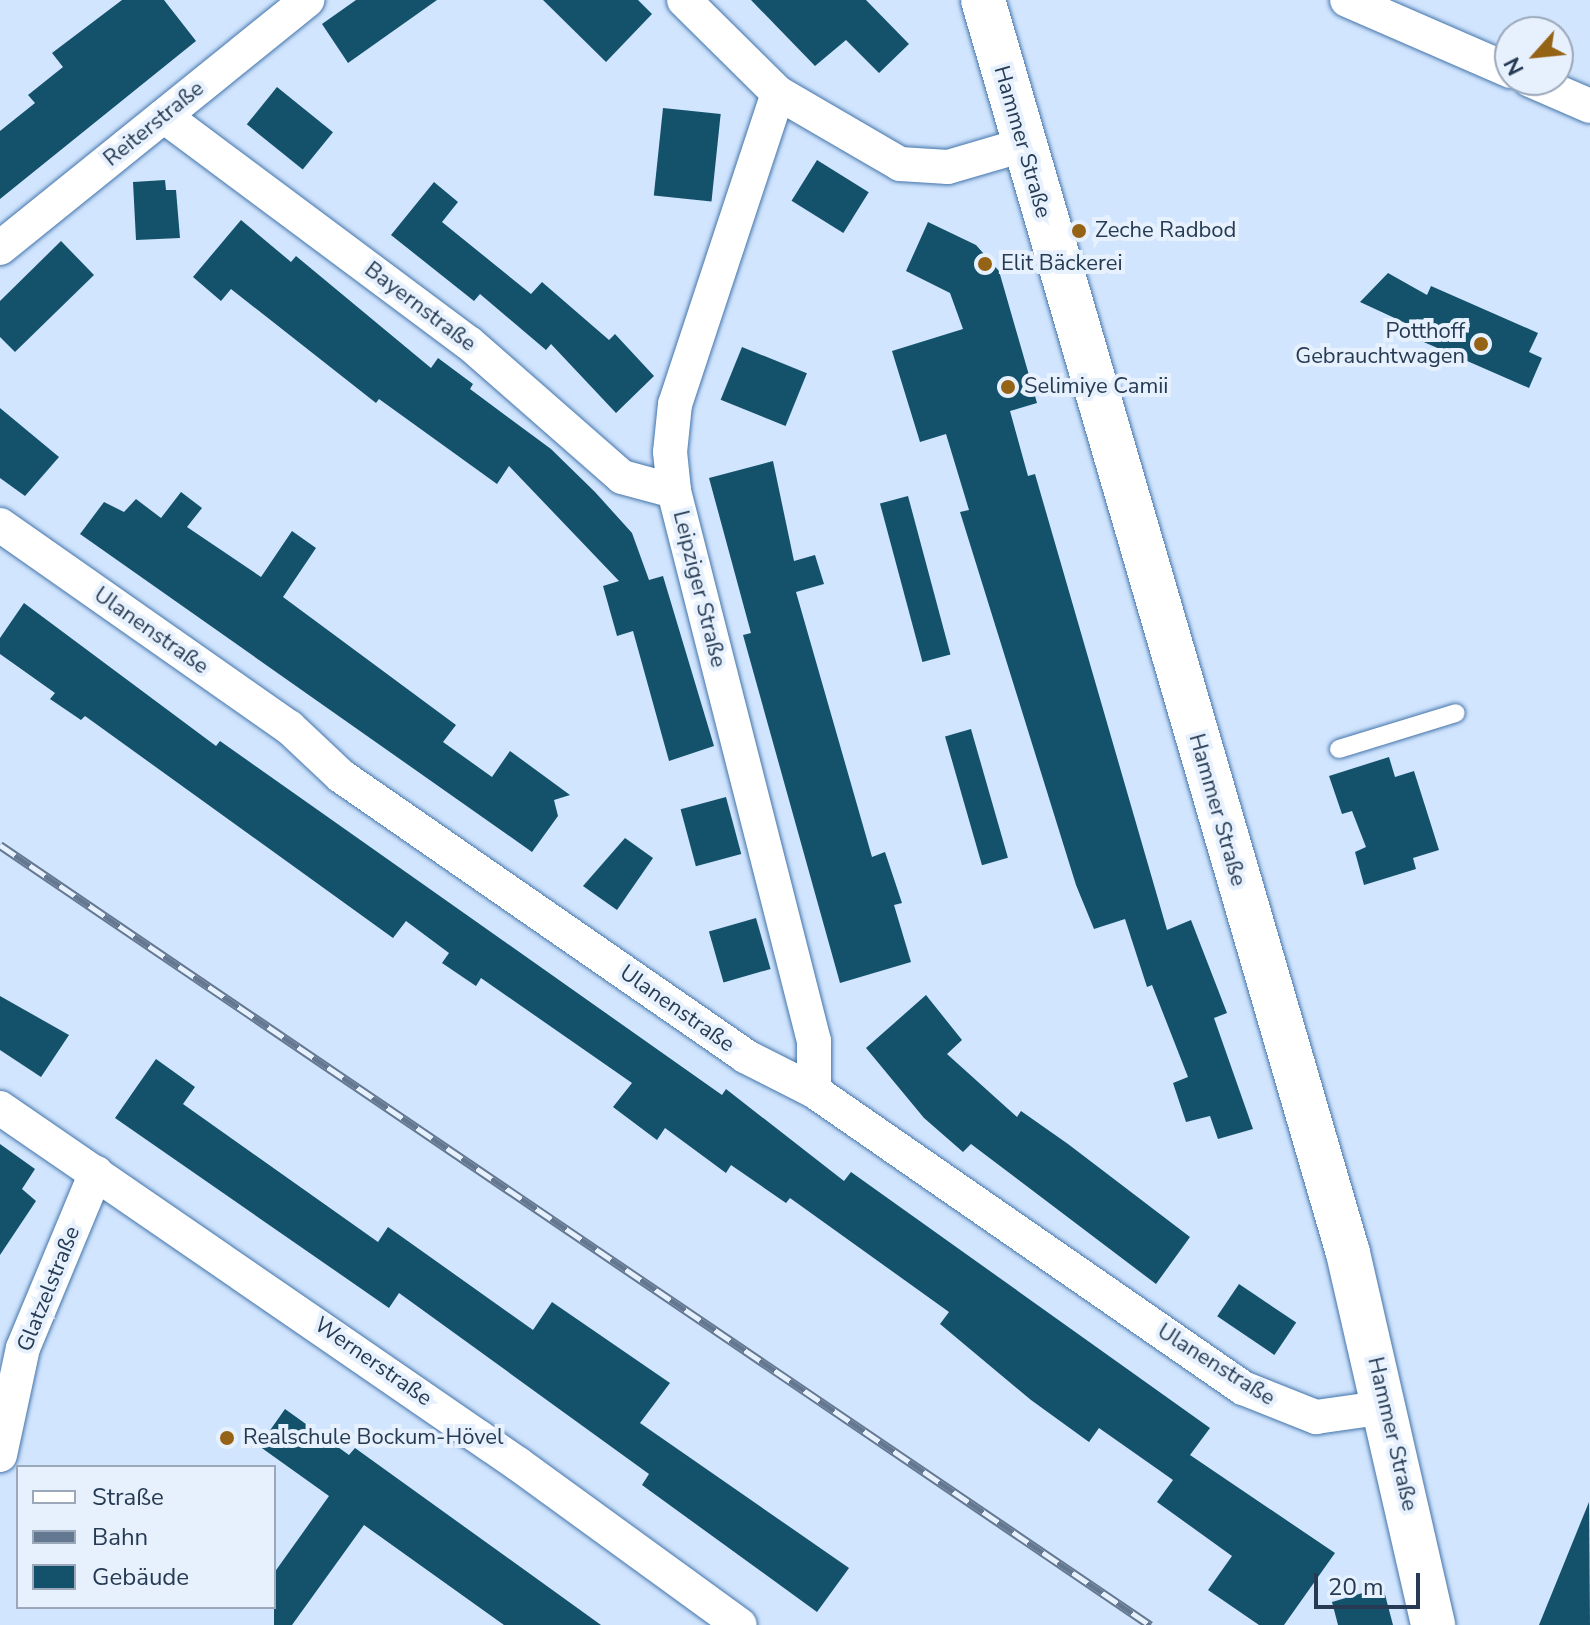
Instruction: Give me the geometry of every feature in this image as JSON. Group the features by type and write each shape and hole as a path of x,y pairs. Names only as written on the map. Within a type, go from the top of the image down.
{"main road":[{"name":"Hammer Straße","path":"983,0 1314,1135 1386,1407 1433,1625"}],"street":[{"name":"Reiterstraße","path":"0,248 307,0"},
{"path":"684,0 778,93 854,142 923,169 1023,145"},
{"path":"1347,0 1494,64"},
{"name":"Leipziger Straße","path":"778,93 675,404 670,452 674,491 814,1041 814,1091"},
{"path":"1567,96 1590,106"},
{"name":"Bayernstraße","path":"164,116 469,343 622,477 674,491"},
{"name":"Ulanenstraße","path":"0,525 289,727 341,776 745,1056 814,1091 1243,1388 1316,1417 1386,1407"},
{"name":"Wernerstraße","path":"0,1108 740,1625"},
{"name":"Glatzelstraße","path":"0,1455 12,1349 96,1173"}],"lane":[{"path":"1339,749 1456,713"}],"building":[{"path":"122,0 164,0 196,41 0,199 0,131 35,103 28,95 63,67 52,53"},
{"path":"356,0 437,0 348,63 322,24"},
{"path":"543,0 638,0 652,14 606,62"},
{"path":"751,0 866,0 909,44 879,73 846,40 815,66"},
{"path":"277,87 333,132 303,170 247,124"},
{"path":"663,108 721,114 711,202 654,196"},
{"path":"817,160 869,192 843,233 792,201"},
{"path":"165,180 166,190 176,190 180,238 136,240 133,182"},
{"path":"434,182 458,202 442,222 531,294 542,282 609,340 615,334 654,376 616,413 551,344 546,350 480,294 474,301 391,235"},
{"path":"241,220 291,262 296,256 431,368 438,358 473,384 470,389 551,449 632,533 649,580 663,576 714,746 669,761 633,631 617,636 603,586 619,581 509,466 497,484 379,399 376,403 231,289 221,301 193,277"},
{"path":"928,222 976,245 999,271 1037,403 1010,411 1028,476 1035,474 1167,930 1191,920 1227,1013 1214,1018 1253,1129 1218,1139 1210,1116 1186,1122 1173,1083 1188,1077 1152,985 1147,987 1125,919 1094,929 1076,885 960,512 969,510 946,434 920,442 892,351 963,329 950,293 906,271"},
{"path":"61,241 94,275 15,352 0,337 0,301"},
{"name":"Potthoff Gebrauchtwagen","path":"1388,273 1427,295 1431,286 1538,333 1529,352 1542,358 1529,388 1410,336 1414,327 1360,302"},
{"path":"742,347 807,373 786,426 721,400"},
{"path":"0,408 59,457 25,496 0,478"},
{"path":"773,461 794,561 815,555 824,584 796,592 872,857 885,852 902,903 894,905 911,962 840,983 743,635 751,633 709,478"},
{"path":"181,492 202,508 187,527 261,577 292,531 316,548 283,597 456,725 443,742 492,777 510,751 570,795 554,800 558,816 532,852 80,534 104,502 124,512 136,499 161,518"},
{"path":"908,496 950,654 922,662 880,504"},
{"path":"24,603 216,746 220,741 722,1095 726,1089 844,1181 851,1172 1210,1428 1190,1455 1335,1553 1284,1625 1259,1625 1208,1590 1232,1556 1157,1502 1173,1480 1099,1428 1089,1442 1031,1400 940,1324 949,1312 790,1198 786,1203 731,1165 726,1173 665,1128 657,1140 613,1107 632,1083 481,978 476,986 442,963 449,953 406,921 393,938 85,716 81,720 50,699 55,693 0,654 0,638"},
{"path":"971,729 1008,858 982,865 945,736"},
{"path":"1389,757 1395,777 1414,771 1439,850 1413,858 1416,869 1364,885 1355,852 1366,847 1352,811 1342,814 1329,776"},
{"path":"726,797 741,854 696,866 681,809"},
{"path":"625,838 653,858 617,910 583,886"},
{"path":"756,918 771,969 724,982 709,932"},
{"path":"926,995 962,1040 947,1054 1017,1117 1021,1111 1190,1237 1156,1284 971,1144 963,1152 924,1118 866,1048"},
{"path":"0,996 69,1035 41,1077 0,1050"},
{"path":"156,1059 195,1087 183,1104 378,1242 388,1227 533,1330 552,1302 670,1383 640,1423 849,1568 817,1612 642,1485 649,1474 399,1293 389,1308 115,1118"},
{"path":"0,1144 35,1169 22,1189 36,1201 0,1255"},
{"path":"1239,1284 1296,1323 1274,1355 1217,1316"},
{"path":"285,1409 349,1455 355,1448 601,1625 504,1625 364,1525 292,1625 274,1625 276,1570 329,1496 259,1446"},
{"path":"1589,1502 1590,1625 1539,1625"},
{"path":"1383,1587 1393,1625 1338,1625 1332,1602"}],"railway":[{"path":"0,845 1150,1625"}],"place":[{"name":"Zeche Radbod","path":"1079,231"},
{"name":"Elit Bäckerei","path":"985,264"},
{"name":"Potthoff Gebrauchtwagen","path":"1481,344"},
{"name":"Selimiye Camii","path":"1008,387"},
{"name":"Realschule Bockum-Hövel","path":"227,1438"}]}
